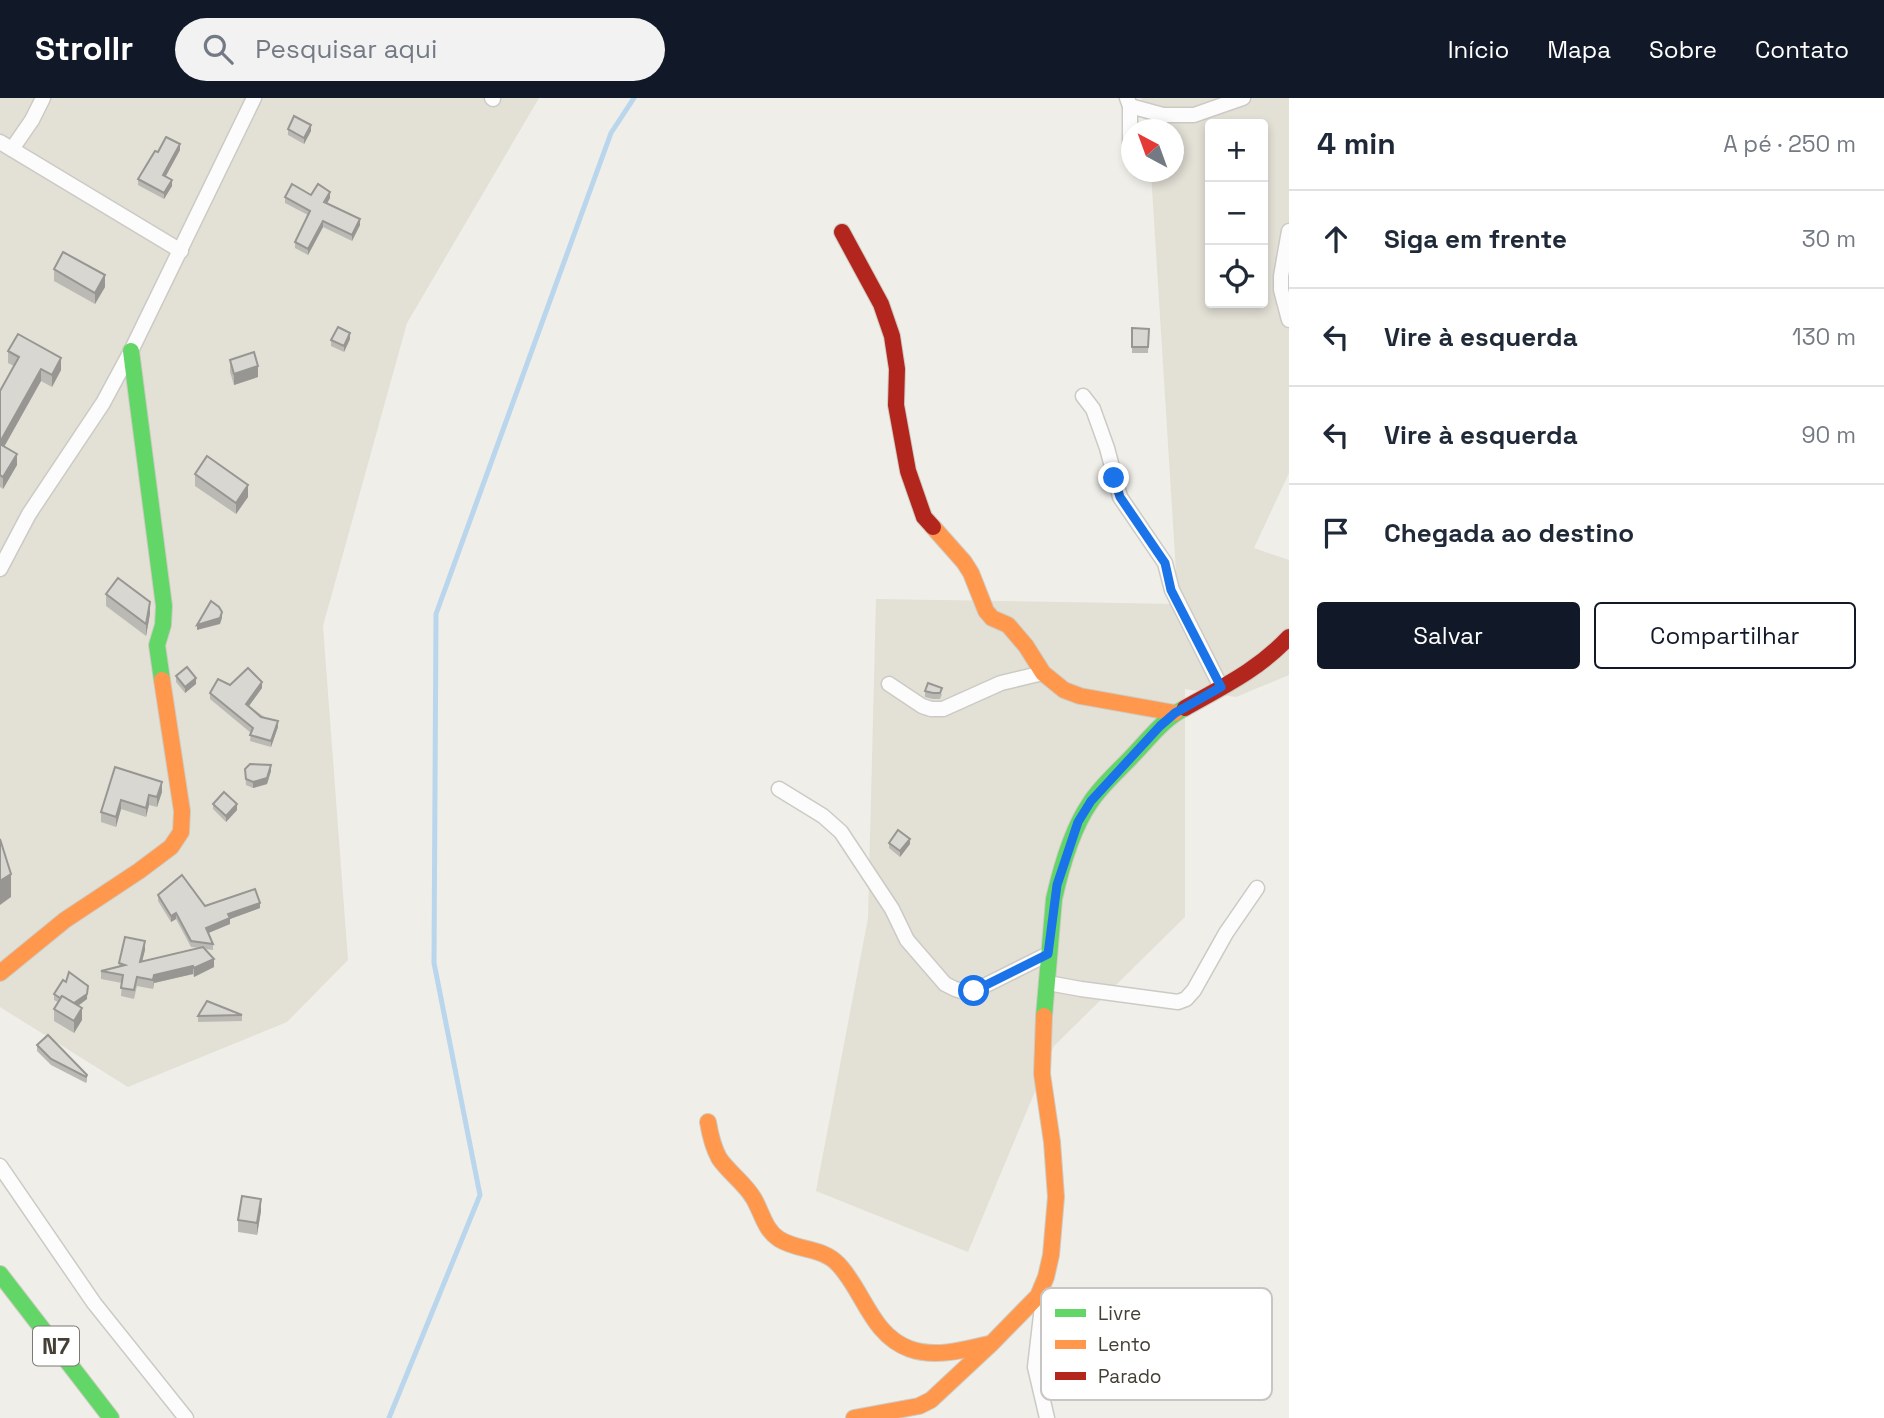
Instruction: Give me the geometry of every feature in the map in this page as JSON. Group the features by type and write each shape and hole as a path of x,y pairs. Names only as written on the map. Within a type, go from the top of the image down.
{"main road":[{"path":"842,233 881,304 892,335 897,369 896,405 908,471 924,517 964,562 986,611 1018,636 1043,673 1064,690 1080,696 1175,713"},
{"path":"0,973 65,920 171,847 181,832 182,811 157,645 163,625 164,606 131,351"},
{"path":"1041,1288 1051,1255 1056,1197 1052,1142 1042,1074 1048,954 1057,885 1078,822 1091,801 1160,726 1175,713 1251,671 1289,637"},
{"path":"708,1122 720,1159 751,1195 772,1234 781,1241 822,1252 839,1264 876,1323 888,1336 903,1346 925,1352 956,1353 991,1344"},
{"name":"N7","path":"0,1274 111,1418"},
{"path":"855,1418 919,1406 931,1400 991,1344 1038,1296 1041,1289"}],"street":[{"path":"43,98 32,120 6,145 181,251"},
{"path":"1128,102 1163,115 1194,115 1243,98"},
{"path":"0,569 29,514 103,403 131,351 252,99"},
{"path":"1289,231 1281,276 1281,290 1289,320"},
{"path":"1083,396 1093,409 1120,497 1165,563 1171,590 1221,687"},
{"path":"889,684 922,706 943,709 1001,683 1043,673"},
{"path":"779,789 823,816 841,832 892,909 907,940 945,984 965,992 974,991 1048,954"},
{"path":"1048,983 1178,1002 1185,999 1194,990 1236,917 1257,888"},
{"path":"0,1166 94,1303 186,1418"},
{"path":"1045,1288 1046,1277"},
{"path":"1041,1318 1035,1367 1041,1392"},
{"path":"1043,1400 1047,1418"}],"shaded area":[{"path":"0,98 539,98 407,323 323,626 348,960 287,1022 128,1087 0,1007"},
{"path":"1141,98 1289,98 1289,473 1254,548 1289,560 1289,675 1236,697 1185,689 1185,917 1054,1046 968,1252 816,1191 868,918 876,599 1178,604 1152,182 1184,182 1184,119 1146,119"}],"building":[{"path":"294,116 311,125 304,138 288,129"},
{"path":"166,137 180,144 163,175 172,180 164,193 138,179"},
{"path":"292,184 311,195 318,184 330,192 324,202 360,219 352,235 323,221 308,249 295,242 310,211 285,197"},
{"path":"63,252 105,275 95,293 54,269"},
{"path":"338,327 350,333 344,346 331,340"},
{"path":"1132,328 1149,329 1148,347 1132,347"},
{"path":"18,334 61,358 52,375 41,369 0,442 0,391 19,357 8,351"},
{"path":"254,352 258,366 234,374 230,360"},
{"path":"0,444 17,454 3,477 0,475"},
{"path":"207,456 248,485 236,503 195,474"},
{"path":"118,578 150,602 146,624 106,594"},
{"path":"211,601 222,612 220,618 197,625"},
{"path":"187,667 196,678 185,687 176,676"},
{"path":"248,668 262,682 246,704 261,717 278,721 271,741 250,735 253,728 210,693 218,679 230,685"},
{"path":"928,683 942,688 940,693 925,691"},
{"path":"250,764 271,765 267,778 253,782 246,779 245,769"},
{"path":"115,767 162,782 157,797 149,795 146,808 121,800 116,817 101,812"},
{"path":"224,792 237,804 226,816 213,804"},
{"path":"898,830 910,839 900,851 889,843"},
{"path":"0,839 11,874 0,881"},
{"path":"182,875 205,906 255,889 260,903 228,914 230,918 206,928 213,944 191,941 176,913 171,916 158,895"},
{"path":"125,937 145,941 140,962 203,947 214,959 194,968 193,966 154,975 153,980 137,977 134,990 121,988 123,975 101,971 125,965 119,963"},
{"path":"69,972 88,986 87,994 74,1003 54,994 63,980 66,982"},
{"path":"62,996 82,1008 74,1021 54,1009"},
{"path":"207,1001 242,1015 198,1016"},
{"path":"48,1035 86,1077 51,1059 37,1045"},
{"path":"242,1196 261,1199 257,1223 238,1220"}],"waterway":[{"path":"389,1418 480,1195 434,963 436,614 611,133 634,98"}],"traffic: fast":[{"path":"131,351 164,606 163,625 157,645 162,680"},
{"path":"1044,1016 1054,899 1078,825 1090,803 1106,783 1159,727 1185,708"},
{"path":"0,1274 111,1418"}],"traffic: slow":[{"path":"933,527 971,573 986,611 992,618 1008,625 1026,646 1043,673 1064,690 1080,696 1175,713"},
{"path":"0,973 65,920 171,847 181,832 182,811 162,680"},
{"path":"1041,1288 1051,1255 1056,1197 1052,1142 1042,1074 1044,1016"},
{"path":"708,1122 719,1158 750,1193 770,1231 786,1243 825,1255 838,1264 886,1334 910,1349 929,1353 950,1352 989,1344"},
{"path":"854,1418 919,1406 931,1400 991,1344 1038,1296 1041,1289"}],"traffic: jam":[{"path":"842,232 881,304 892,336 897,369 896,405 908,471 924,517 933,527"},
{"path":"1185,708 1253,668 1289,637"}],"route":[{"path":"974,991 1048,954 1057,885 1078,822 1091,801 1160,726 1175,713 1221,687 1171,590 1165,563 1120,497 1114,478"}]}
